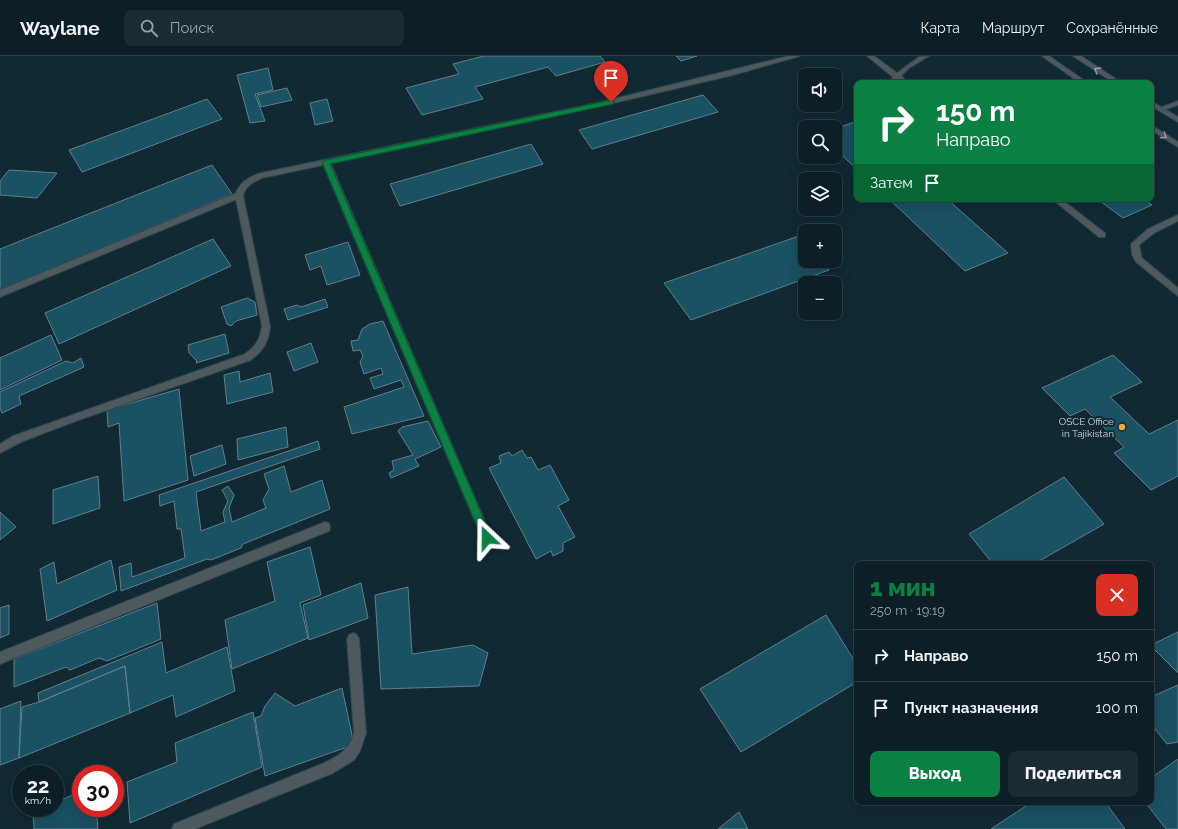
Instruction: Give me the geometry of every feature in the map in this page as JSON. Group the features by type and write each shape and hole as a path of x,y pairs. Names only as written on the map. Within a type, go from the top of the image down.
{"street":[{"path":"0,449 17,439 30,434 248,357 259,349 264,340 266,326 239,195 242,187 248,181 261,176 445,138 703,81 796,56"},
{"path":"870,56 903,80"},
{"path":"894,80 897,75 915,61 926,56"},
{"path":"1044,56 1080,80"},
{"path":"1076,56 1114,80"},
{"path":"1161,109 1178,103"},
{"path":"1154,105 1178,120"},
{"path":"1154,129 1178,145"},
{"path":"326,162 487,538"},
{"path":"0,294 239,195"},
{"path":"1060,202 1102,235"},
{"path":"1178,218 1151,231 1134,244 1138,260 1178,293"},
{"path":"0,658 325,527"},
{"path":"178,829 328,768 345,759 356,748 360,733 353,638"}],"building":[{"path":"484,56 600,56 605,62 556,76 548,67 475,87 483,99 422,115 406,88 459,74 453,64"},
{"path":"676,56 697,56 681,61"},
{"path":"268,68 273,90 255,94 265,121 250,123 237,75"},
{"path":"287,88 292,100 261,107 257,95"},
{"path":"703,95 718,112 592,149 579,130"},
{"path":"207,99 222,119 82,172 69,150"},
{"path":"327,99 333,121 315,125 310,103"},
{"path":"854,122 854,166 842,155 842,126"},
{"path":"531,144 543,164 400,206 390,184"},
{"path":"212,165 232,194 0,290 0,249"},
{"path":"9,170 57,173 37,198 0,195 0,181"},
{"path":"892,202 950,202 1008,253 965,271"},
{"path":"1101,202 1148,202 1152,205 1123,218"},
{"path":"798,236 798,268 827,268 829,270 812,276 798,276 798,281 691,320 664,283"},
{"path":"213,239 231,266 59,344 45,313"},
{"path":"348,242 360,275 327,285 321,266 310,270 305,255"},
{"path":"247,298 255,302 257,315 236,321 231,326 227,324 221,307"},
{"path":"325,299 328,307 288,320 284,309 297,305 301,307"},
{"path":"383,321 424,416 352,434 344,407 404,387 401,380 374,389 370,378 383,374 381,368 364,374 360,362 363,356 360,350 353,351 351,341 358,340 362,329 370,324"},
{"path":"225,334 229,353 196,363 197,361 189,353 188,345"},
{"path":"51,335 62,360 0,390 0,358"},
{"path":"311,343 318,362 294,371 287,352"},
{"name":"OSCE Office in Tajikistan","path":"1113,355 1142,382 1110,397 1149,434 1178,420 1178,476 1151,490 1114,453 1124,447 1085,409 1070,416 1042,388"},
{"path":"81,358 84,367 19,396 21,404 2,413 0,408 0,392 66,361 73,363"},
{"path":"239,371 240,382 270,373 273,392 227,404 224,375"},
{"path":"179,389 188,480 124,501 119,423 108,427 107,410"},
{"path":"428,421 441,447 415,459 419,466 391,478 389,473 394,470 392,461 413,455 398,431 402,427"},
{"path":"286,427 288,447 238,460 237,439"},
{"path":"318,441 320,449 196,492 201,531 225,522 223,512 228,501 222,490 228,486 234,495 229,508 232,522 266,508 263,500 269,489 264,474 284,466 291,492 322,480 330,509 243,544 241,548 211,560 207,559 121,591 119,567 131,563 132,577 185,558 181,529 177,529 174,501 160,506 159,495"},
{"path":"222,445 226,464 194,476 190,456"},
{"path":"522,450 527,458 531,457 538,470 550,465 569,500 558,506 575,537 563,543 563,551 553,556 551,551 536,559 489,468 501,463 499,456 509,452 512,456"},
{"path":"98,476 100,508 53,524 53,490"},
{"path":"1064,477 1104,524 1039,561 991,561 969,534"},
{"path":"0,512 16,527 0,540"},
{"path":"310,547 321,595 300,603 308,638 232,669 225,620 275,601 267,562"},
{"path":"111,560 117,590 47,621 40,569 54,562 57,584"},
{"path":"361,583 368,618 309,640 303,605"},
{"path":"408,587 412,654 473,645 488,653 479,686 381,689 375,595"},
{"path":"157,603 161,639 107,661 99,658 70,670 66,667 14,687 14,659"},
{"path":"9,605 9,634 0,638 0,608"},
{"path":"826,615 854,660 854,684 741,752 700,689"},
{"path":"1178,632 1178,673 1154,649 1154,644"},
{"path":"162,642 166,673 227,647 235,691 176,717 173,695 130,713 125,666 39,702 38,693"},
{"path":"125,666 130,713 19,758 22,707 39,702"},
{"path":"1178,685 1178,742 1167,744 1154,728 1154,696"},
{"path":"342,688 352,735 350,746 265,776 255,718 261,716 265,706 275,693 295,706"},
{"path":"21,701 19,758 0,765 0,709"},
{"path":"253,712 262,767 130,823 127,782 177,762 175,743"},
{"path":"1178,759 1178,829 1166,829 1147,805 1154,805 1154,776"},
{"path":"72,795 72,817 97,817 98,829 34,829 33,817 64,817 64,799"},
{"path":"1027,805 1107,805 1125,829 991,829"},
{"path":"739,812 748,829 718,829"}],"place":[{"name":"OSCE Office in Tajikistan","path":"1122,427"}],"route":[{"path":"487,538 326,162 611,102"}]}
